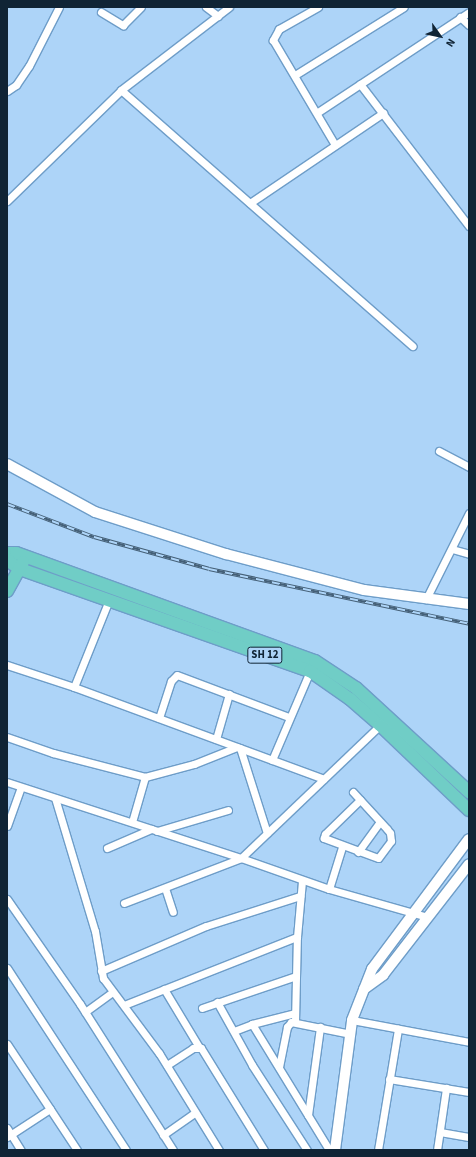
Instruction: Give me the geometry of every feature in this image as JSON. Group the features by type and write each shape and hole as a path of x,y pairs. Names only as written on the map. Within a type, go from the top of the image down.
{"main road":[{"path":"7,464 95,512 226,554 364,590 469,604"},
{"path":"7,591 13,561"},
{"name":"SH 12","path":"13,561 110,600 310,671 350,699 380,725 469,810"},
{"name":"SH 12","path":"13,561 315,661 356,688 469,792"},
{"path":"331,1149 351,1034 352,1020 372,969 412,913 469,839"},
{"path":"364,990 383,975 469,864"}],"street":[{"path":"7,92 16,85 29,66 59,7"},
{"path":"101,12 123,25 141,7"},
{"path":"206,7 218,16"},
{"path":"7,201 121,90 229,7"},
{"path":"318,7 274,34 273,40 318,112 335,144"},
{"path":"295,75 404,7"},
{"path":"318,112 469,12"},
{"path":"460,17 469,25"},
{"path":"360,84 469,226"},
{"path":"121,90 412,346"},
{"path":"250,203 335,144 383,113"},
{"path":"438,451 469,467"},
{"path":"426,599 469,513"},
{"path":"452,549 469,554"},
{"path":"74,687 110,600"},
{"path":"7,666 74,687 324,779"},
{"path":"272,760 289,717 310,671"},
{"path":"159,718 175,675 289,717"},
{"path":"216,739 229,694"},
{"path":"124,903 241,858 380,725"},
{"path":"7,737 60,755 145,778 194,764 238,747"},
{"path":"238,747 267,833"},
{"path":"132,822 145,778"},
{"path":"7,782 241,858 329,889 427,917"},
{"path":"7,826 21,787"},
{"path":"353,792 380,822 391,836 383,854 375,858 326,841 324,835 360,800"},
{"path":"55,798 95,931 101,971 113,992 167,1065 219,1150"},
{"path":"107,848 154,830 228,810"},
{"path":"358,852 380,822"},
{"path":"329,889 342,846"},
{"path":"295,1022 297,937 302,880"},
{"path":"165,888 173,912"},
{"path":"101,971 206,926 300,896"},
{"path":"7,899 85,1012 173,1150"},
{"path":"124,1005 297,937"},
{"path":"7,968 126,1150"},
{"path":"202,1008 296,976"},
{"path":"164,989 264,1150"},
{"path":"85,1012 113,992"},
{"path":"217,1002 307,1150"},
{"path":"234,1031 252,1024 295,1013"},
{"path":"352,1020 469,1042"},
{"path":"279,1067 287,1027 295,1022 351,1034"},
{"path":"252,1024 308,1115 331,1149"},
{"path":"308,1115 320,1027"},
{"path":"378,1150 398,1029"},
{"path":"7,1044 77,1150"},
{"path":"167,1065 199,1047"},
{"path":"389,1079 469,1092"},
{"path":"437,1150 446,1088"},
{"path":"9,1136 50,1109"},
{"path":"163,1135 195,1113"},
{"path":"7,1128 9,1136 21,1150"},
{"path":"440,1132 469,1138"}],"railway":[{"path":"7,504 94,537 209,569 469,624"}]}
